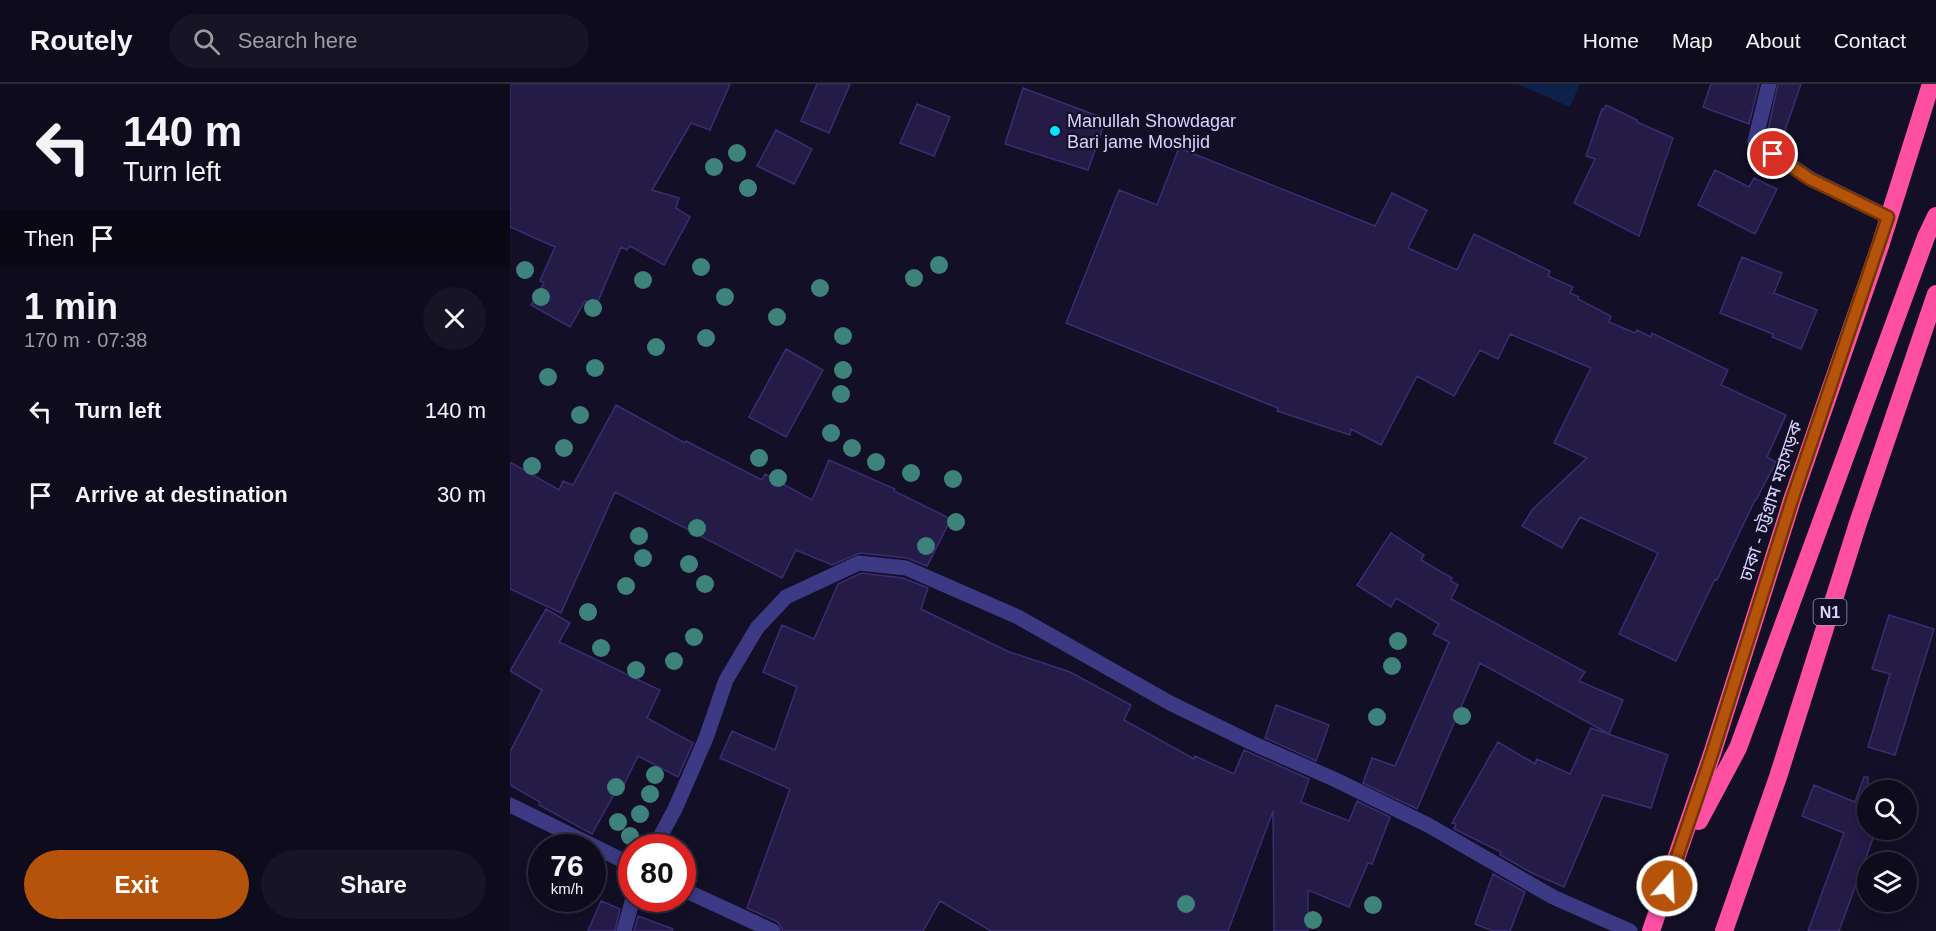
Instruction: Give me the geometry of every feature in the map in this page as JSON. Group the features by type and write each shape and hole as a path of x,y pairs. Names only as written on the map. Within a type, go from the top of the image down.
{"highway":[{"name":"ঢাকা - চট্টগ্রাম মহাসড়ক","path":"1650,931 1674,868 1712,754 1792,500 1931,84"},
{"path":"1674,868 1738,747 1917,259 1936,216"},
{"name":"N1","path":"1724,931 1778,777 1858,523 1936,294"}],"street":[{"path":"1769,84 1755,141 1810,179 1888,217"},
{"path":"662,834 706,738 726,680 757,628 786,597 860,563 906,568 1018,617 1170,703 1428,825 1553,897 1630,931"},
{"path":"510,805 618,858"},
{"path":"696,895 773,931"},
{"path":"624,931 629,912"}],"water":[{"path":"1517,84 1580,84 1570,107"}],"building":[{"path":"510,84 730,84 710,130 691,123 652,190 679,198 676,208 690,217 664,265 630,246 627,250 621,247 596,306 585,301 570,327 531,305 544,283 540,281 555,247 510,227"},
{"path":"817,84 850,84 829,133 801,121"},
{"path":"1711,84 1759,84 1749,124 1703,107"},
{"path":"1778,84 1801,84 1783,136 1768,130"},
{"name":"Manullah Showdagar Bari jame Moshjid","path":"1023,88 1106,119 1088,170 1005,144"},
{"path":"917,104 950,117 934,156 900,143"},
{"path":"1606,105 1673,138 1639,236 1574,203 1595,159 1586,156 1602,109"},
{"path":"776,130 812,149 794,184 757,166"},
{"path":"1179,148 1375,226 1392,193 1427,210 1408,248 1457,270 1474,234 1550,271 1548,276 1573,287 1570,293 1579,297 1578,299 1611,316 1609,322 1635,333 1637,330 1651,337 1652,333 1728,370 1721,385 1786,415 1767,457 1776,462 1717,580 1715,579 1676,661 1619,634 1658,553 1580,517 1562,548 1522,526 1532,510 1587,458 1554,443 1591,368 1510,334 1498,359 1480,350 1454,396 1417,376 1381,445 1351,429 1350,435 1277,411 1278,408 1066,323 1119,190 1157,205"},
{"path":"1715,170 1749,187 1754,178 1777,189 1755,234 1698,205"},
{"path":"1742,257 1782,273 1774,293 1817,310 1801,349 1772,337 1773,334 1720,313"},
{"path":"786,349 823,370 786,437 749,417"},
{"path":"616,405 685,443 686,441 762,480 765,474 812,500 829,460 895,489 894,491 951,519 927,566 907,558 860,553 832,565 796,550 782,578 615,492 561,613 510,589 510,462 559,490 563,481 573,485"},
{"path":"1391,533 1424,555 1421,560 1452,578 1451,581 1458,585 1451,599 1585,672 1579,681 1623,700 1609,734 1480,663 1417,809 1363,783 1372,758 1395,766 1449,642 1433,634 1439,624 1396,598 1391,607 1357,585"},
{"path":"861,573 903,578 928,588 921,609 1007,651 1070,672 1131,705 1124,720 1194,759 1195,756 1234,774 1244,750 1309,779 1301,802 1349,821 1357,801 1390,817 1372,864 1368,863 1349,907 1308,890 1308,931 1274,931 1273,811 1228,931 991,931 940,901 923,931 783,931 778,922 747,908 790,789 720,758 732,731 775,750 797,687 763,672 782,625 814,639 838,584"},
{"path":"546,609 570,623 559,642 660,690 647,718 693,743 678,777 638,756 620,793 616,791 592,834 539,805 540,802 510,785 510,752 542,690 510,671"},
{"path":"1889,615 1934,629 1895,755 1868,747 1890,674 1872,669"},
{"path":"1276,705 1329,725 1316,761 1265,738"},
{"path":"1591,728 1668,755 1651,808 1603,795 1564,887 1532,873 1500,855 1501,852 1454,829 1456,824 1452,823 1498,742 1535,764 1537,759 1570,774"},
{"path":"1814,785 1855,802 1857,796 1857,840 1872,840 1868,852 1857,852 1857,882 1839,931 1808,931 1844,833 1802,816"},
{"path":"1493,874 1525,892 1510,931 1493,931 1475,924"},
{"path":"606,903 618,908 619,912 615,931 588,931 596,912 606,912"},
{"path":"638,916 673,929 672,931 634,931"}],"place":[{"name":"Manullah Showdagar Bari jame Moshjid","path":"1055,131"}],"route":[{"path":"1667,886 1712,754 1792,500 1888,217 1810,179 1773,154"}]}
